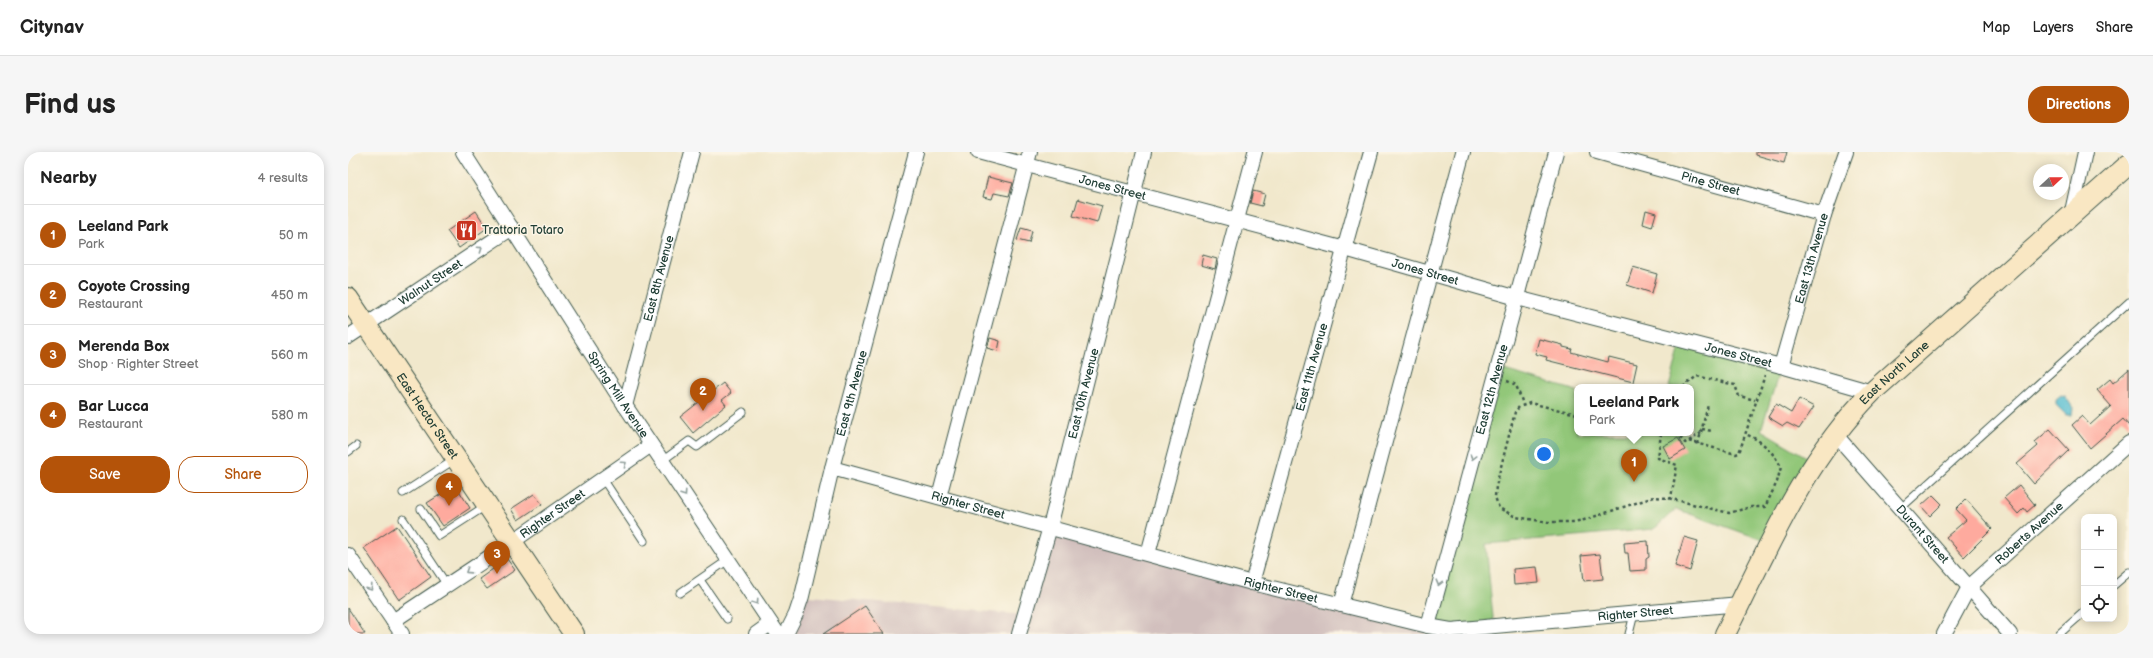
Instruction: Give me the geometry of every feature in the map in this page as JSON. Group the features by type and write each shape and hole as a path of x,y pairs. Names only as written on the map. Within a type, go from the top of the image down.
{"street":[{"name":"Spring Mill Avenue","path":"463,152 625,406 774,629"},
{"name":"East 8th Avenue","path":"625,406 692,152"},
{"name":"East 9th Avenue","path":"786,634 796,614 802,596 832,468 916,152"},
{"name":"Jones Street","path":"978,152 1028,158 1134,192 1345,249 1517,298 1776,365 1872,392"},
{"name":"East 10th Avenue","path":"1019,634 1050,527 1144,152"},
{"path":"1148,554 1255,152"},
{"name":"East 11th Avenue","path":"1252,583 1371,152"},
{"path":"1341,605 1463,152"},
{"name":"East 12th Avenue","path":"1428,626 1556,152"},
{"name":"Pine Street","path":"1597,152 1824,215"},
{"name":"East 13th Avenue","path":"1776,365 1824,215 1846,152"},
{"path":"2071,217 2086,152"},
{"path":"939,497 1028,158"},
{"name":"East North Lane","path":"1724,634 1790,502 1835,434 1872,392 2129,164"},
{"name":"Walnut Street","path":"348,337 512,228"},
{"name":"East Hector Street","path":"348,298 574,634"},
{"name":"Durant Street","path":"1835,434 2010,634"},
{"name":"Roberts Avenue","path":"1944,634 1969,587 2129,443"},
{"name":"Righter Street","path":"393,621 512,542 651,445"},
{"name":"Righter Street","path":"832,468 1252,583 1428,626 1451,630 1473,630 1740,604"},
{"path":"348,555 402,634"},
{"path":"756,634 774,629"}],"lane":[{"path":"1901,508 2129,302"},
{"path":"662,461 689,441 697,447 743,412"},
{"path":"348,452 356,446"},
{"path":"403,493 456,458"},
{"path":"603,478 644,541"},
{"path":"421,509 438,536 487,505"},
{"path":"403,519 447,585"},
{"path":"680,593 728,560"},
{"path":"2117,582 2129,572"},
{"path":"700,580 727,619"},
{"path":"1629,634 1634,614"},
{"path":"2059,634 2081,615"}],"path":[{"path":"1679,436 1685,443 1688,441 1736,454 1739,453 1756,400 1776,365"},
{"path":"1687,384 1697,376 1736,385 1739,396 1756,400"},
{"path":"1495,378 1516,385 1523,404"},
{"path":"1574,413 1530,403 1523,404 1515,412 1496,486 1495,497 1500,508 1516,517 1548,522 1574,522 1648,499 1671,498 1728,513 1751,507 1765,507 1777,482 1781,467 1770,450 1755,437 1745,434"},
{"path":"1698,444 1708,405"},
{"path":"1688,441 1702,431 1712,431"},
{"path":"1661,436 1658,458 1677,465 1671,498"}],"shaded area":[{"path":"1050,527 1428,626 1494,628 1495,634 789,634 799,595 1024,615"}],"green space":[{"path":"1682,340 1781,366 1761,430 1815,462 1769,542 1676,509 1654,529 1486,544 1494,628 1428,626 1497,368 1574,390 1574,436 1694,436 1694,384 1670,384"}],"water":[{"path":"2061,395 2065,396 2073,408 2072,415 2066,415 2056,405 2056,399"}],"building":[{"path":"1756,152 1787,152 1784,163 1756,155"},
{"path":"988,177 1013,183 1009,196 994,193 992,199 983,197"},
{"path":"1253,191 1265,194 1262,206 1250,203"},
{"path":"1078,199 1102,206 1097,223 1073,216"},
{"path":"1646,210 1656,213 1652,227 1643,224"},
{"name":"Trattoria Totaro","path":"476,211 487,228 459,248 447,231"},
{"path":"1021,228 1032,231 1029,243 1017,240"},
{"path":"1203,255 1217,259 1215,269 1201,265"},
{"path":"1633,267 1657,274 1652,293 1627,285"},
{"path":"990,338 1000,341 998,351 987,348"},
{"path":"1539,339 1563,345 1563,347 1572,349 1571,352 1608,362 1609,357 1637,364 1633,382 1546,360 1547,357 1535,354"},
{"path":"2129,369 2129,426 2123,419 2090,448 2072,425 2082,416 2090,425 2111,406 2097,390 2110,379 2113,383"},
{"path":"723,383 731,393 722,400 726,405 693,433 680,417"},
{"path":"1799,399 1814,407 1799,429 1787,423 1783,426 1768,417 1776,404 1791,413"},
{"path":"2050,429 2069,450 2034,484 2017,464 2038,446 2035,442"},
{"path":"1678,438 1685,450 1670,459 1663,446"},
{"path":"2019,485 2035,505 2027,512 2024,508 2018,514 2004,498"},
{"path":"458,489 470,508 443,526 427,503 446,491 449,495"},
{"path":"534,494 542,504 518,520 511,509"},
{"path":"1933,495 1942,504 1930,516 1921,506"},
{"path":"1966,499 1992,529 1964,557 1946,537 1966,520 1956,509"},
{"path":"397,526 431,577 399,600 364,548"},
{"path":"1684,537 1698,541 1690,571 1675,566"},
{"path":"1648,541 1649,557 1646,559 1646,570 1630,571 1628,553 1625,553 1624,543"},
{"path":"1600,554 1603,579 1584,581 1581,556"},
{"path":"507,559 515,570 487,589 479,579"},
{"path":"1537,567 1539,583 1514,585 1513,569"},
{"path":"865,606 884,634 823,634"},
{"path":"348,608 365,634 348,634"}],"place":[{"name":"Trattoria Totaro","path":"467,230"},
{"name":"Coyote Crossing","path":"703,411"},
{"name":"Leeland Park","path":"1634,482"},
{"name":"Bar Lucca","path":"449,506"},
{"name":"Merenda Box","path":"497,574"}]}
